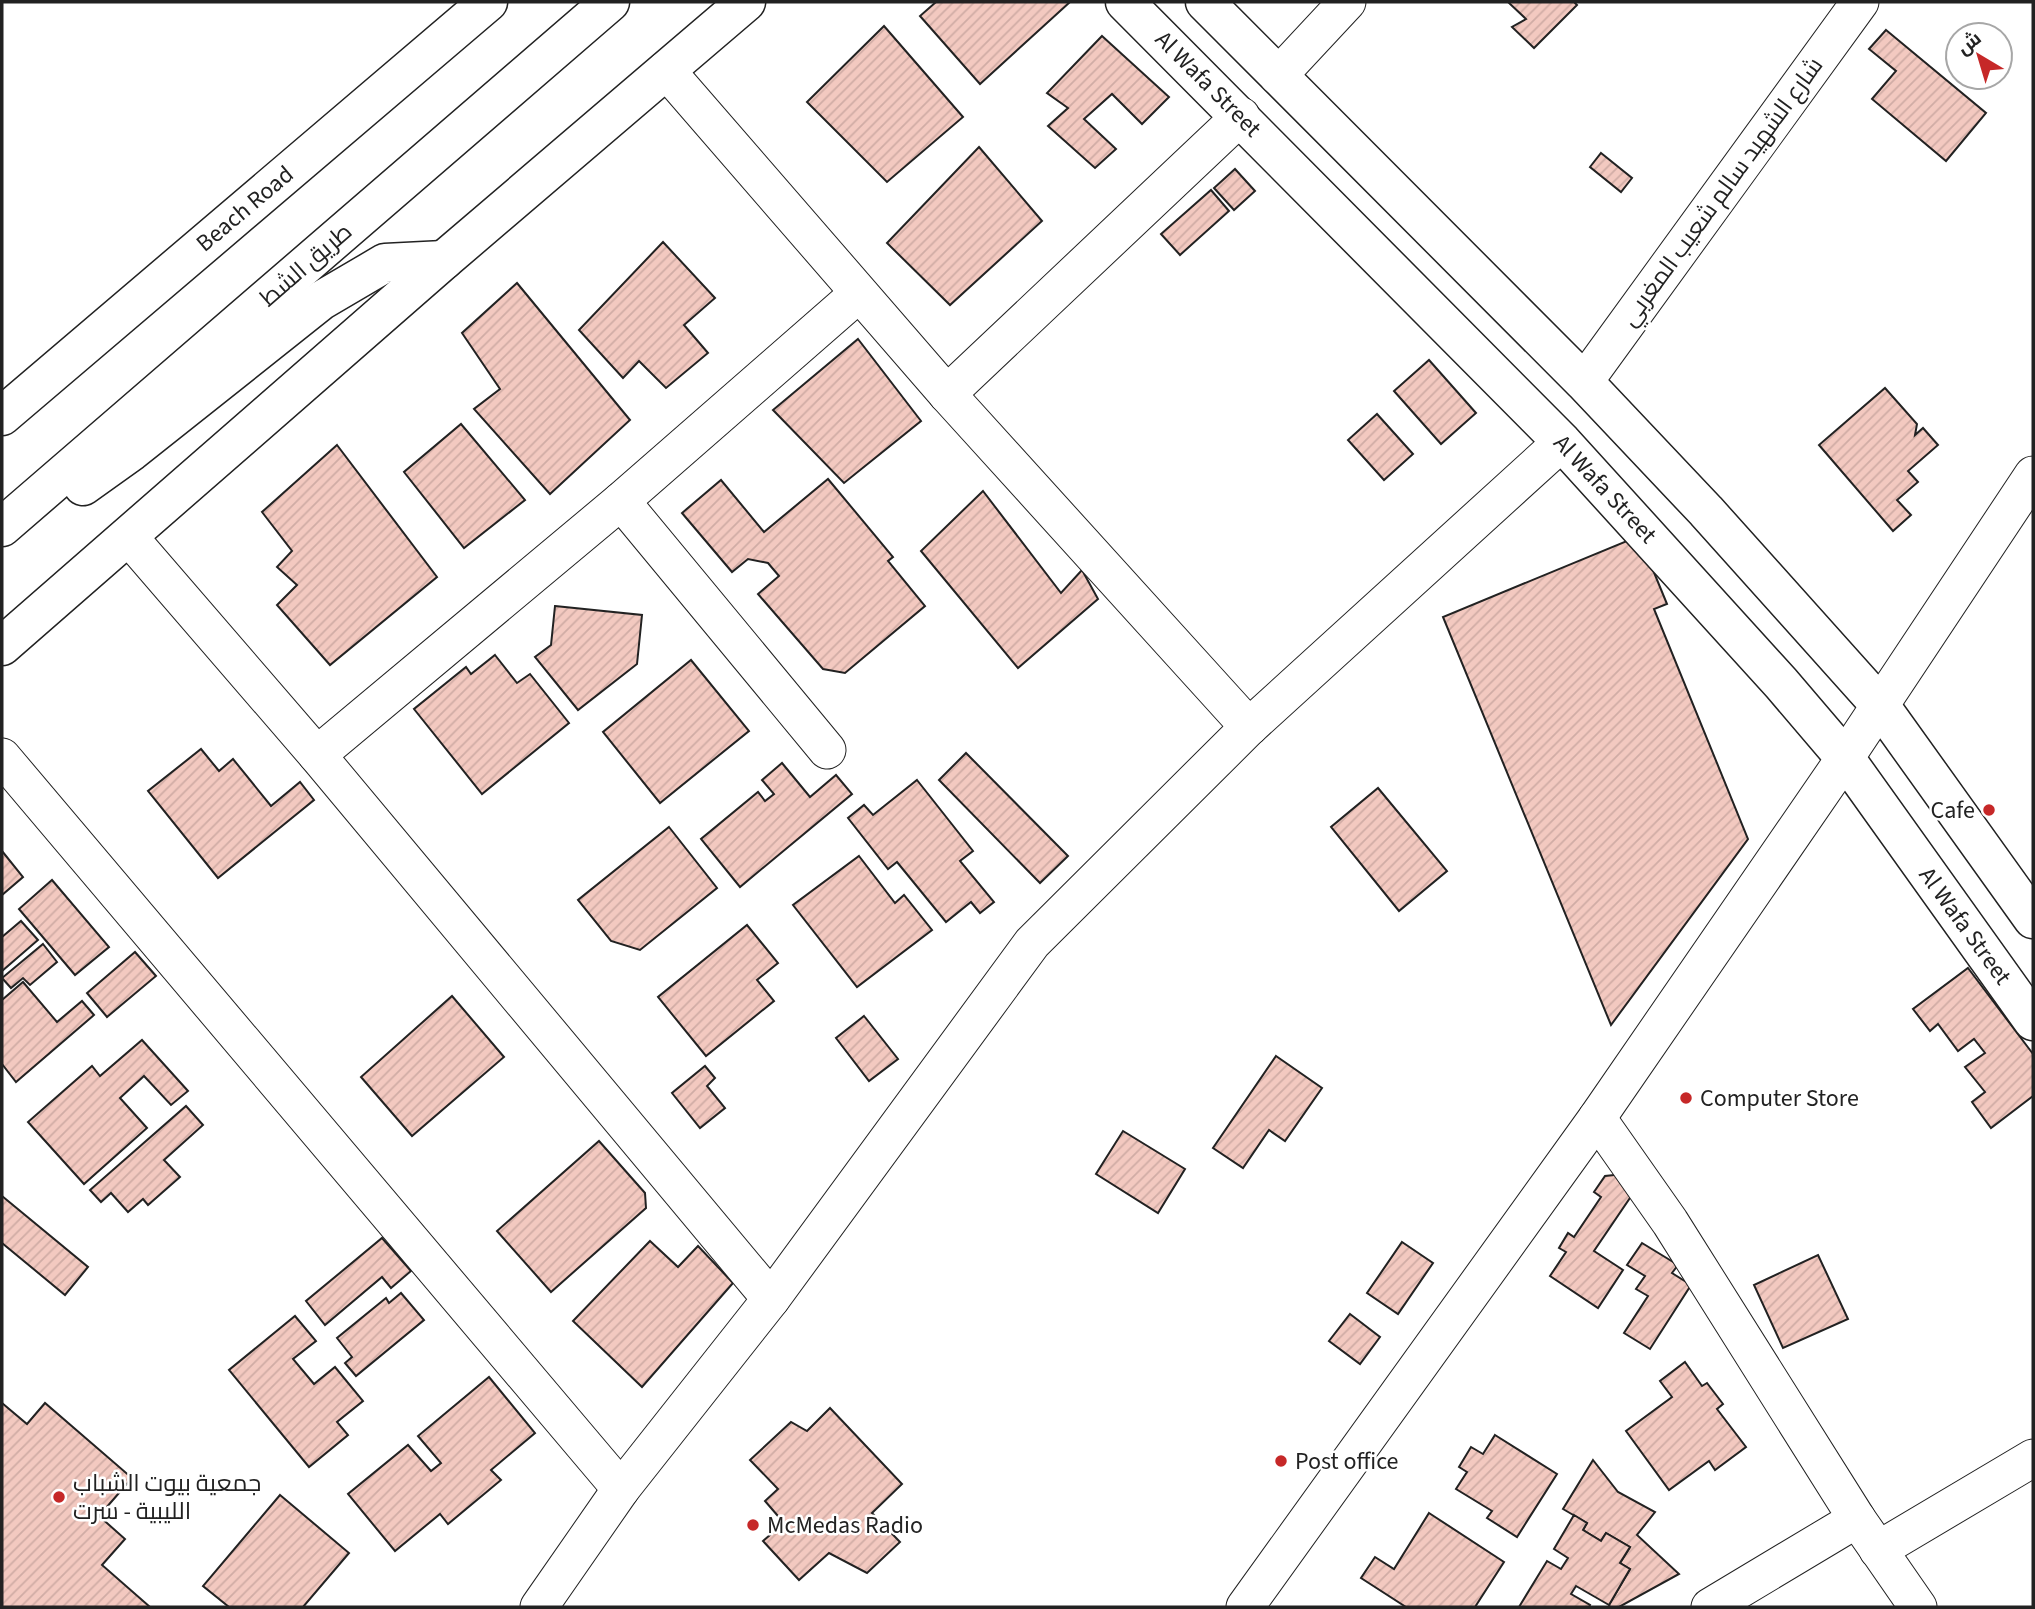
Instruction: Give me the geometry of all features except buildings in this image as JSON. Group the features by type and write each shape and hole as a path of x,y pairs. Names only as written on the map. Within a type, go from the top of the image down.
{"street":[{"name":"Beach Road","path":"2,416 488,2"},
{"name":"طريق الشط","path":"2,527 610,2"},
{"path":"2,646 444,260 746,2"},
{"name":"Al Wafa Street","path":"1125,2 1563,442 1782,682 1845,758 2033,1021"},
{"path":"1205,2 1584,382 1706,511 1879,704 2033,919"},
{"path":"1278,76 1347,2"},
{"name":"شارع الشهيد سالم شعيب المغربي","path":"1584,382 1860,2"},
{"path":"666,70 947,394 1249,727"},
{"path":"947,394 1241,116"},
{"path":"2,544 132,451 322,300 385,263 444,260"},
{"path":"317,754 621,501 858,293"},
{"path":"539,1607 621,1489 771,1299 1032,943 1249,727 1563,442"},
{"path":"1245,1607 1597,1118 1845,758 2032,479"},
{"path":"621,501 827,750"},
{"path":"128,536 317,754 771,1299"},
{"path":"2,757 621,1489"},
{"path":"1597,1118 1670,1222 1857,1519 1918,1607"},
{"path":"1878,1550 2033,1458"},
{"path":"1710,1607 1857,1519"}],"place":[{"name":"Cafe","path":"1989,810"},
{"name":"Computer Store","path":"1686,1098"},
{"name":"Post office","path":"1281,1461"},
{"name":"جمعية بيوت الشباب الليبية - سرت","path":"59,1497"},
{"name":"McMedas Radio","path":"753,1525"}]}
